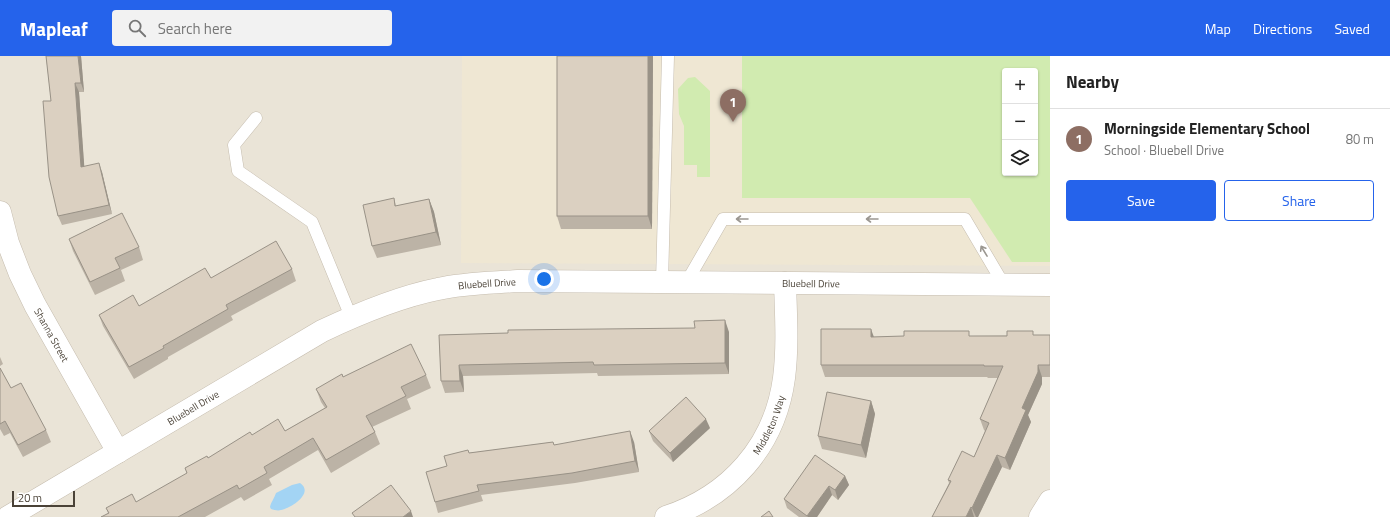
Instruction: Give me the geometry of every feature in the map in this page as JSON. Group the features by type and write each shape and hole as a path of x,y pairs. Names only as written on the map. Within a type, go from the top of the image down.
{"street":[{"name":"Shanna Street","path":"0,212 8,243 34,305 118,452"},
{"name":"Bluebell Drive","path":"8,517 309,338 351,317 418,293 467,284 518,281 1050,285"},
{"name":"Middleton Way","path":"666,517 699,504 716,493 735,477 750,461 761,445 772,423 784,379 786,360 785,284"},
{"path":"1040,517 1050,501"}],"lane":[{"path":"662,282 668,56"},
{"path":"256,118 234,145 238,171 312,222 351,317"},
{"path":"686,283 723,219 965,220 1004,285"}],"shaded area":[{"path":"0,56 1050,56 1050,517 0,517"},
{"path":"462,56 1050,56 1050,266 461,263"}],"green space":[{"path":"742,56 1050,56 1050,262 1012,262 970,198 742,198"},
{"path":"695,77 710,91 710,177 697,177 697,165 684,165 684,126 679,114 678,89 688,78"}],"water":[{"path":"300,483 304,487 305,491 300,500 285,509 271,509 270,505 276,493 292,485"}],"building":[{"path":"46,56 78,56 81,83 75,83 81,167 99,163 109,205 58,216 49,177 43,101 51,101"},
{"path":"557,56 648,56 648,216 557,216"},
{"path":"394,198 395,206 429,199 436,232 372,246 363,205"},
{"path":"122,213 139,247 115,258 120,268 90,282 69,239"},
{"path":"276,241 292,269 226,305 228,309 163,346 164,348 129,367 99,315 133,295 139,306 205,268 211,278"},
{"path":"725,320 725,363 594,365 593,362 459,365 460,381 441,381 439,335 508,333 508,330 695,328 694,321"},
{"path":"821,329 871,329 871,337 904,336 904,331 969,331 969,336 1007,336 1007,331 1033,331 1033,335 1050,335 1050,365 1038,365 1038,372 1022,408 1026,410 1005,458 997,455 972,508 971,507 966,517 932,517 951,481 948,480 962,451 974,457 989,423 980,419 1003,366 821,365"},
{"path":"411,344 426,375 401,387 406,396 366,416 375,432 326,460 313,438 264,467 267,473 239,489 237,485 178,517 101,517 109,513 106,508 132,494 136,502 187,473 185,468 207,456 208,458 250,432 252,435 278,419 285,431 327,407 316,389 342,374 343,377"},
{"path":"0,368 11,388 21,383 46,430 18,445 5,421 0,424"},
{"path":"827,392 871,401 861,445 818,436"},
{"path":"686,397 706,419 670,453 649,431"},
{"path":"630,431 635,461 572,473 477,485 479,491 435,502 426,472 447,466 444,456 468,450 469,453 553,442 554,445"},
{"path":"815,455 845,476 835,490 829,486 807,516 784,499"},
{"path":"391,485 411,511 403,517 355,517 352,513"},
{"path":"769,511 773,517 761,517"}],"place":[{"name":"Morningside Elementary School","path":"733,122"}]}
